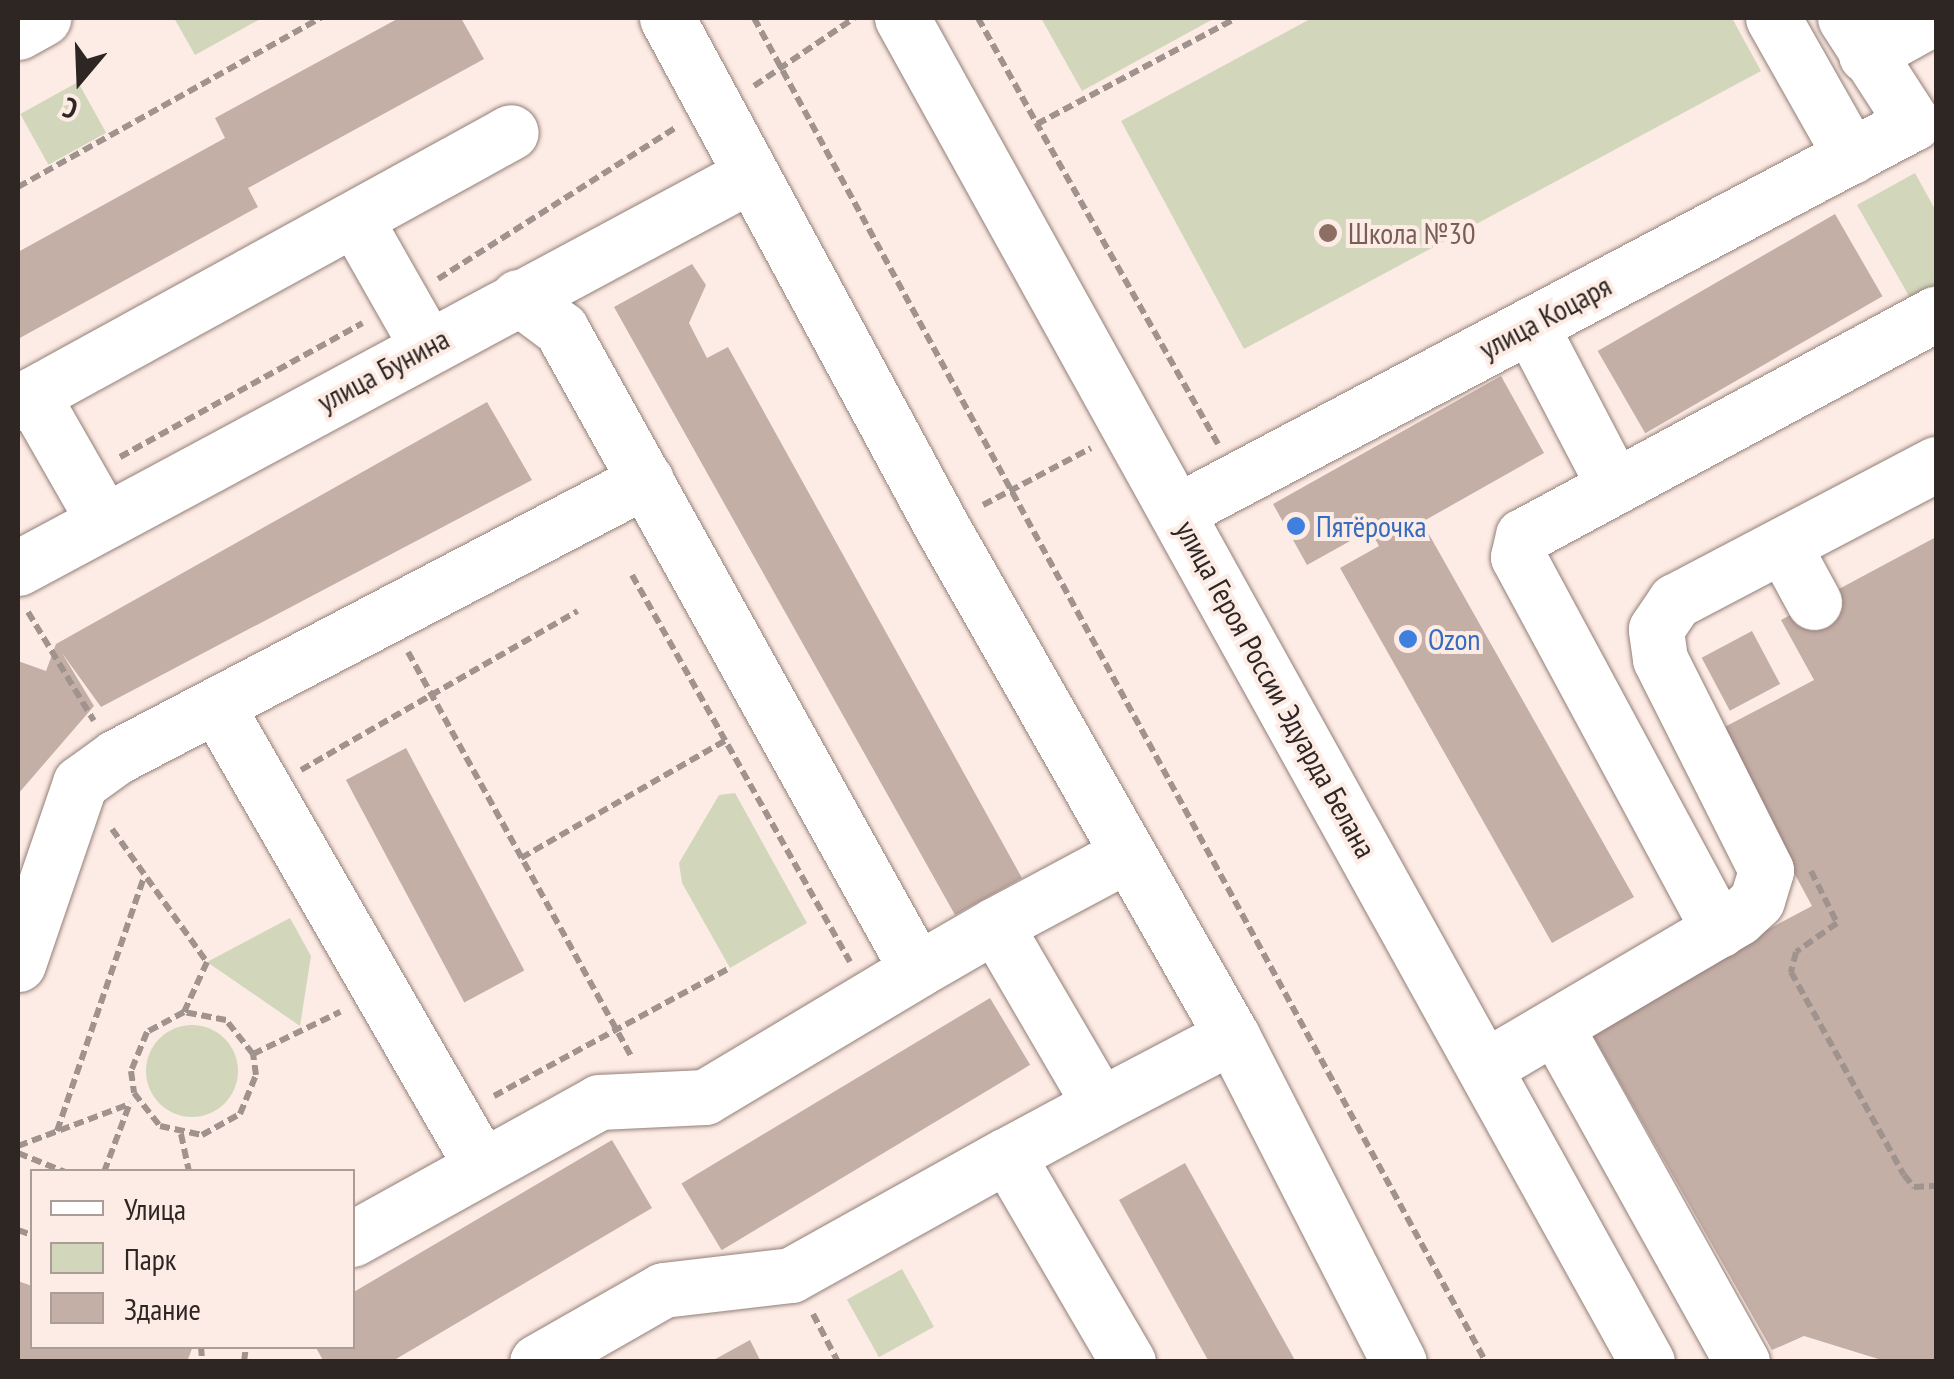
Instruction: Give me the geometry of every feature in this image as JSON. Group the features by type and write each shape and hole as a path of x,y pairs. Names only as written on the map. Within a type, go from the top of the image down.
{"street":[{"path":"18,32 43,18"},
{"path":"666,18 942,527 1232,1036 1399,1362"},
{"name":"улица Героя России Эдуарда Белана","path":"902,18 1647,1362"},
{"path":"1773,18 1852,156"},
{"path":"1856,36 1932,18"},
{"name":"улица Коцаря","path":"1178,511 1913,124 1856,36"},
{"path":"104,521 25,398 512,132"},
{"name":"улица Бунина","path":"20,586 104,521 750,175"},
{"path":"355,219 427,346"},
{"path":"518,296 561,328 917,970"},
{"path":"1770,893 1518,557 1523,536 1613,484 1935,320"},
{"path":"1530,325 1613,484"},
{"path":"1770,893 1766,870 1660,660 1656,629 1675,601 1936,464"},
{"path":"18,964 80,783 116,756 646,480"},
{"path":"1783,544 1814,602"},
{"path":"216,705 481,1165"},
{"path":"355,1236 599,1102 706,1097 995,925 1128,854"},
{"path":"1485,1067 1770,893"},
{"path":"995,925 1100,1105"},
{"path":"1554,1026 1742,1362"},
{"path":"537,1362 592,1348 662,1290 791,1275 1232,1036"},
{"path":"1007,1156 1128,1362"}],"path":[{"path":"18,187 321,18"},
{"path":"754,18 1486,1362"},
{"path":"714,106 783,71 854,18"},
{"path":"978,18 1238,480"},
{"path":"1036,124 1236,18"},
{"path":"942,527 1132,427"},
{"path":"632,575 870,998"},
{"path":"20,586 116,756"},
{"path":"265,790 578,611"},
{"path":"521,858 774,712"},
{"path":"112,829 208,962 184,1012"},
{"path":"57,1131 145,876"},
{"path":"1770,893 1837,922 1796,952 1791,972 1904,1175 1914,1186 1936,1186"},
{"path":"454,1118 730,968"},
{"path":"252,1054 350,1007"},
{"path":"105,1169 134,1093 135,1050 163,1018 184,1012 226,1020 252,1054 256,1075 240,1114 223,1128 181,1134 160,1126 134,1093"},
{"path":"18,1146 130,1104"},
{"path":"181,1134 188,1169"},
{"path":"18,1153 58,1169"}],"green space":[{"path":"174,18 262,18 195,55"},
{"path":"1041,18 1215,18 1082,91"},
{"name":"Школа №30","path":"1312,18 1732,18 1761,71 1244,349 1121,121"},
{"path":"78,82 106,133 48,165 20,114"},
{"path":"1915,173 1936,211 1936,308 1921,317 1857,205"},
{"path":"735,793 807,923 730,968 682,883 679,863 719,795"},
{"path":"290,918 311,956 300,1026 207,962"},
{"path":"192,1025 210,1029 224,1039 234,1053 238,1071 234,1089 224,1103 210,1113 192,1117 174,1113 160,1103 150,1089 146,1071 150,1053 160,1039 174,1029"},
{"path":"902,1269 934,1327 879,1357 847,1300"}],"building":[{"path":"399,18 461,18 484,59 248,188 258,207 18,339 18,252 225,138 215,118"},
{"path":"1835,214 1882,296 1645,433 1598,351"},
{"path":"692,264 706,285 689,323 707,358 728,347 1022,878 955,915 614,307"},
{"path":"1501,376 1544,453 1422,522 1634,897 1552,943 1340,568 1379,546 1370,530 1307,565 1273,504"},
{"path":"487,402 532,480 101,707 62,653 94,706 18,794 18,661 46,671 56,644"},
{"path":"1936,537 1936,1362 1888,1362 1804,1336 1772,1350 1587,1025 1812,906 1717,731 1814,680 1781,620"},
{"path":"1752,631 1780,684 1730,711 1702,658"},
{"path":"406,748 524,971 464,1002 346,780"},
{"path":"990,998 1030,1065 722,1250 681,1183"},
{"path":"612,1140 652,1208 391,1362 324,1362 317,1349 355,1349 355,1291"},
{"path":"1185,1163 1296,1362 1209,1362 1119,1200"},
{"path":"18,1281 30,1285 30,1349 192,1349 187,1362 18,1360"},
{"path":"750,1340 761,1362 710,1362"}],"place":[{"name":"Школа №30","path":"1328,233"},
{"name":"Пятёрочка","path":"1296,526"},
{"name":"Ozon","path":"1408,639"}]}
